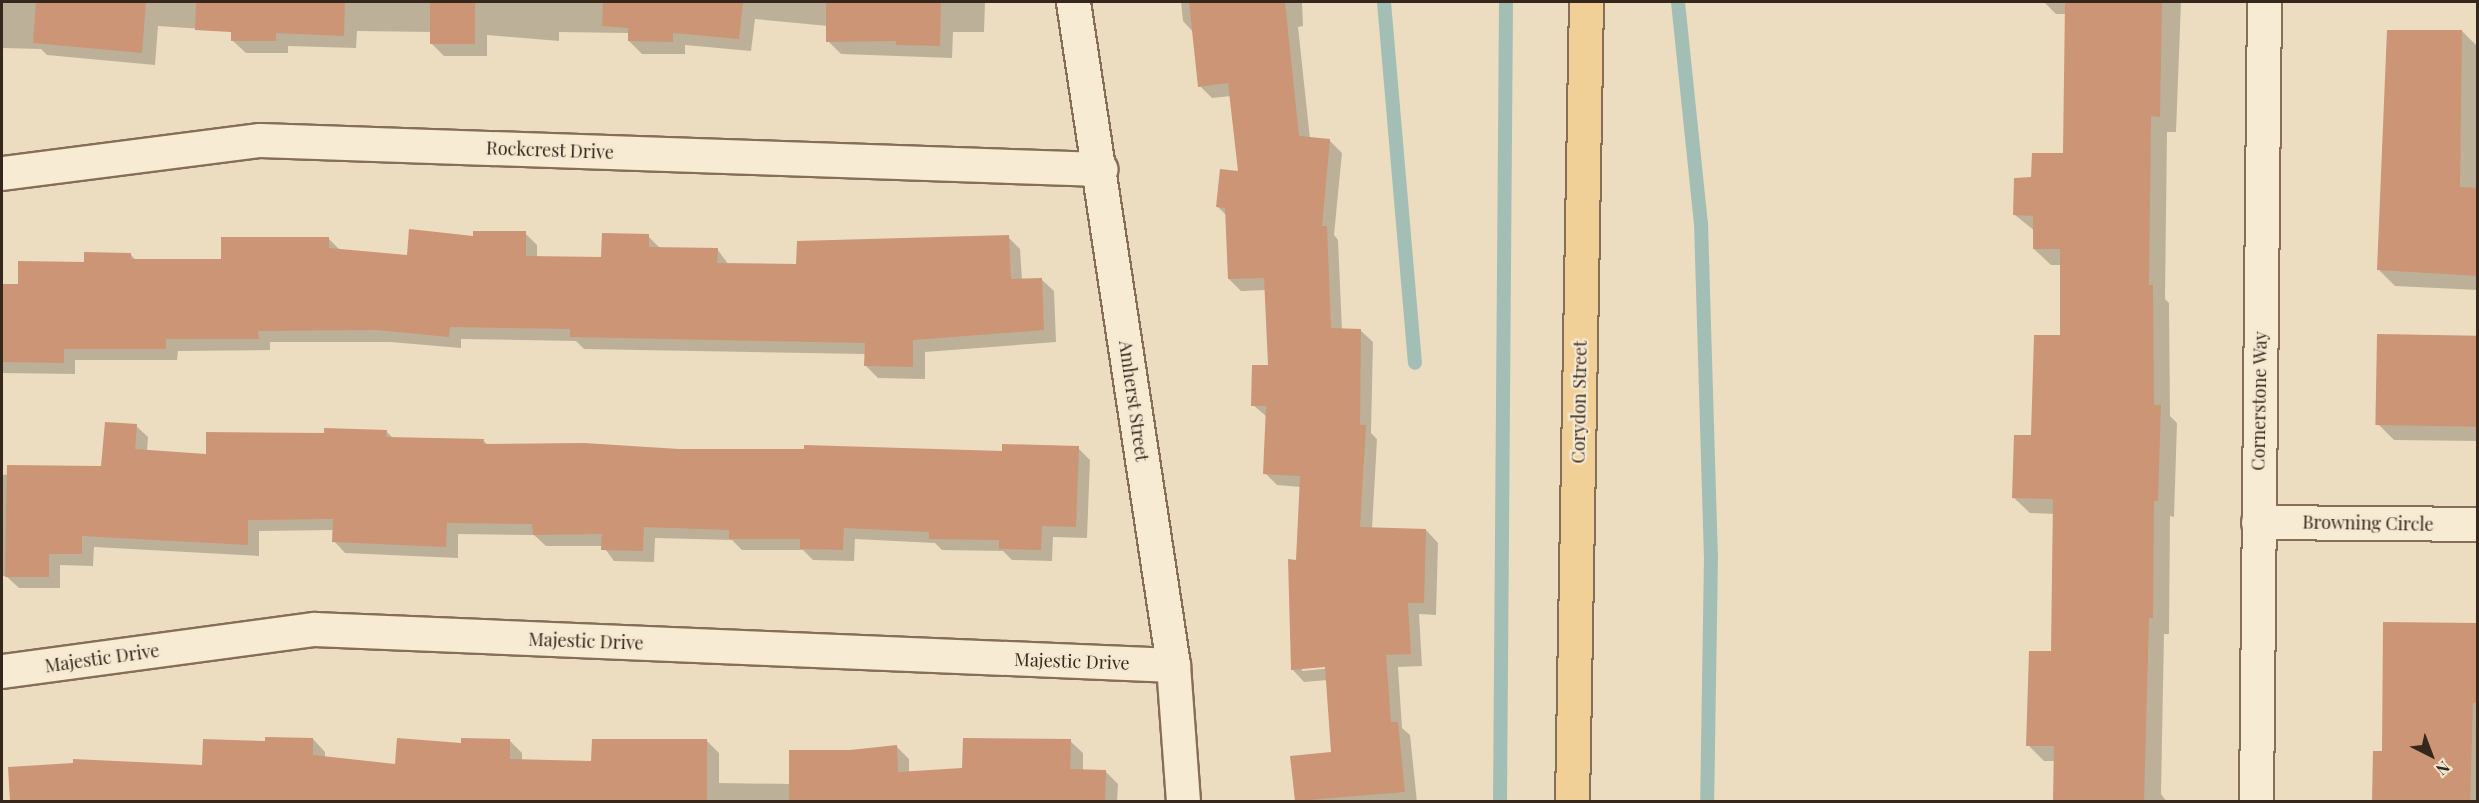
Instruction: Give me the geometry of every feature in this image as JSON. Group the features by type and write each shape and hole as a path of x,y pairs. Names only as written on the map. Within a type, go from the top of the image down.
{"main road":[{"name":"Corydon Street","path":"1572,801 1586,2"}],"street":[{"name":"Amherst Street","path":"1073,2 1100,169 1173,666 1183,801"},
{"name":"Cornerstone Way","path":"2256,801 2264,2"},
{"name":"Rockcrest Drive","path":"2,173 260,140 1100,169"},
{"name":"Browning Circle","path":"2258,522 2478,524"},
{"name":"Majestic Drive","path":"2,671 314,629 1173,666"}],"building":[{"path":"36,2 146,2 142,53 33,43"},
{"path":"196,2 345,2 344,36 276,33 276,41 231,41 231,32 195,30"},
{"path":"430,2 475,2 475,44 430,44"},
{"path":"603,2 743,2 739,39 673,33 673,42 628,41 628,28 602,26"},
{"path":"826,2 941,2 940,46 896,45 896,41 826,42"},
{"path":"1189,2 1285,2 1299,136 1330,139 1322,226 1327,226 1331,328 1361,329 1360,425 1366,425 1360,527 1426,529 1424,603 1408,603 1411,654 1386,655 1391,722 1398,722 1405,792 1295,801 1290,756 1331,752 1325,667 1291,670 1288,559 1296,560 1300,476 1263,474 1266,406 1251,406 1252,365 1268,365 1264,278 1228,279 1225,208 1216,207 1220,169 1238,171 1228,83 1198,87"},
{"path":"2065,2 2162,2 2160,117 2151,116 2149,285 2153,285 2154,405 2161,405 2158,501 2154,501 2153,618 2149,618 2144,801 2053,801 2054,746 2026,746 2029,651 2051,651 2053,499 2012,498 2014,435 2031,435 2034,335 2060,335 2060,249 2033,249 2033,216 2013,215 2014,178 2031,177 2032,153 2063,153"},
{"path":"2387,30 2462,30 2460,187 2478,188 2478,276 2377,270"},
{"path":"409,229 473,236 473,231 526,231 526,256 601,257 602,233 649,234 649,247 718,248 717,263 796,264 797,241 1009,235 1011,279 1042,278 1044,330 913,340 913,367 864,366 865,343 570,337 570,329 450,327 449,337 377,330 258,331 259,339 166,339 166,349 64,349 64,363 2,362 2,284 18,284 18,261 84,262 84,252 131,253 131,259 221,259 221,237 329,237 329,248 407,255"},
{"path":"2377,334 2478,336 2476,427 2375,425"},
{"path":"105,422 137,424 135,449 206,454 206,432 324,433 324,428 387,430 386,437 484,439 483,444 584,443 679,449 804,449 804,445 1002,451 1002,444 1079,446 1076,527 1042,526 1041,550 999,549 999,540 929,539 929,532 844,528 843,550 800,549 800,539 729,539 729,530 644,527 643,551 601,550 602,534 533,535 532,524 447,523 446,547 332,542 333,519 248,520 248,545 82,536 82,554 49,554 49,577 5,577 7,465 101,466"},
{"path":"2383,622 2478,623 2478,703 2473,703 2470,801 2372,801 2373,751 2382,751"},
{"path":"265,737 313,738 313,755 395,764 397,738 461,743 461,738 510,739 510,759 591,761 592,739 707,739 707,801 10,801 8,767 73,763 73,759 202,765 203,739 265,741"},
{"path":"963,738 1071,739 1070,769 1106,770 1105,801 789,801 789,750 850,750 897,745 898,772 962,768"}],"waterway":[{"path":"1384,2 1415,363"},
{"path":"1500,802 1506,2"},
{"path":"1678,2 1701,223 1711,556 1707,802"}]}
